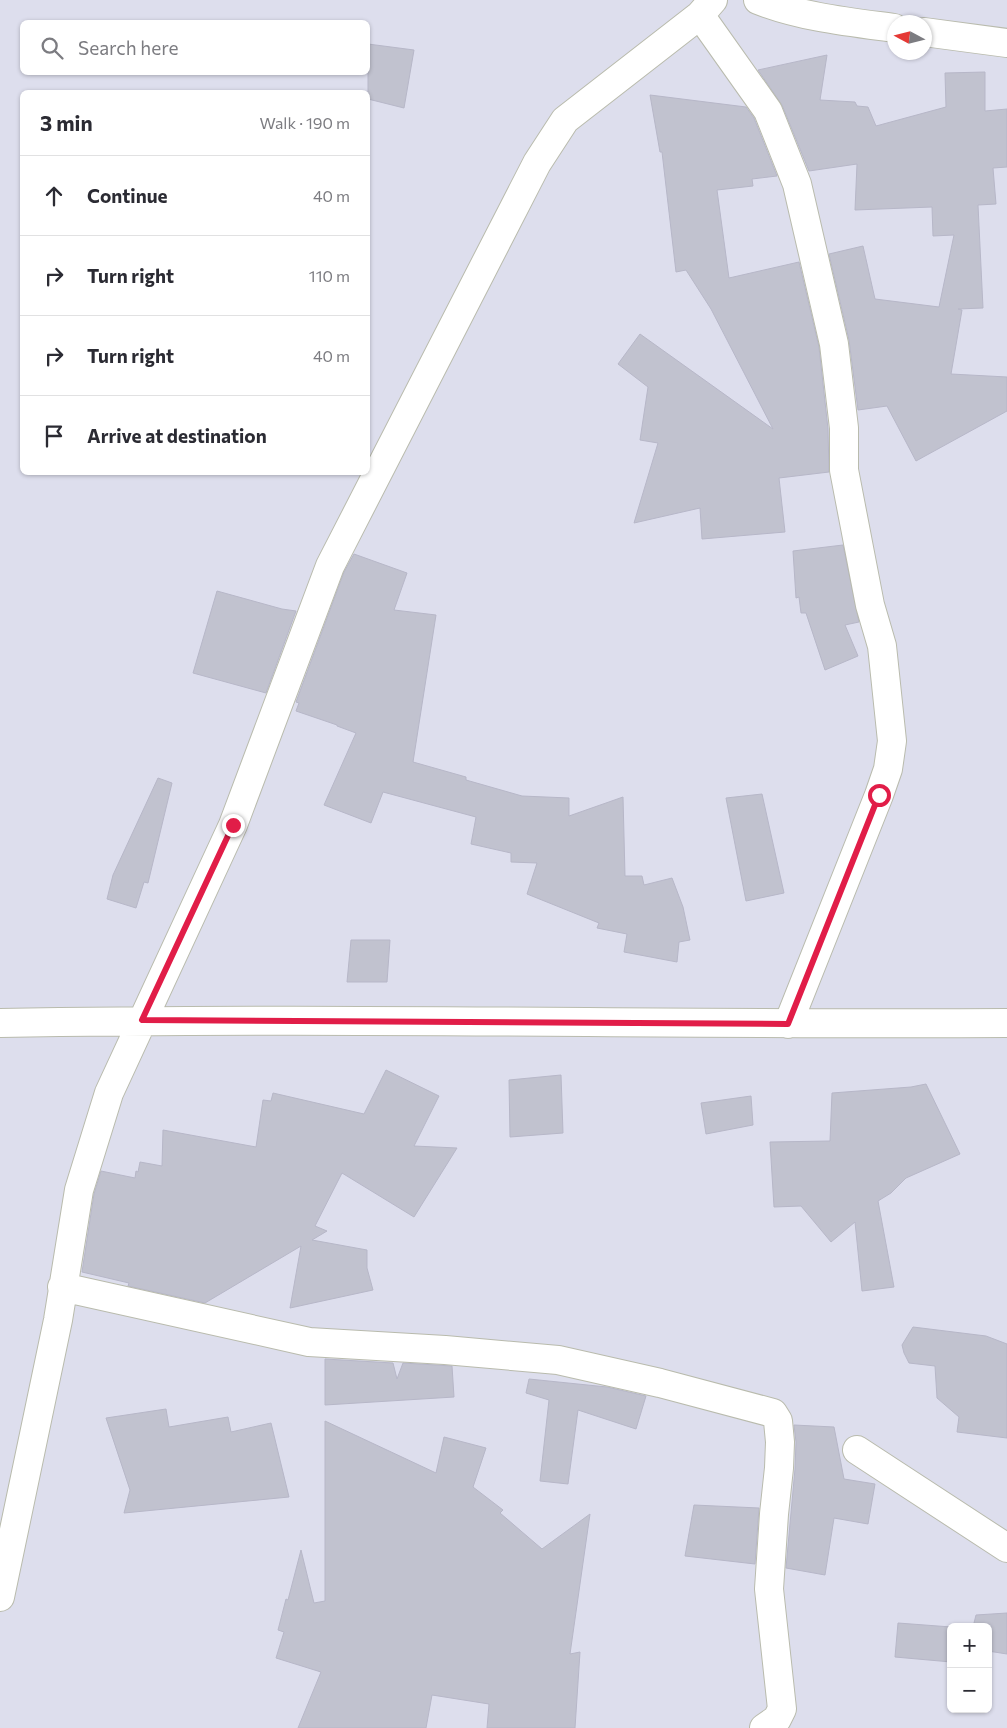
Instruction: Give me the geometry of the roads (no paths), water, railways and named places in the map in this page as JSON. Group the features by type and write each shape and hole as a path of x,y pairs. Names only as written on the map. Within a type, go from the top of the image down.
{"street":[{"path":"758,0 778,8 836,20 887,27"},
{"path":"0,1597 58,1320 79,1190 109,1093 233,825 330,566 537,163 565,120 706,8 768,111 798,184 834,344 844,428 844,470 870,605 882,646 892,742 888,769 879,795 788,1024"},
{"path":"932,33 1007,44"},
{"path":"0,1023 142,1020 788,1024 1007,1023"},
{"path":"62,1287 309,1342 445,1350 558,1360 660,1383 773,1413 778,1421 780,1451 769,1589 782,1709 777,1719 764,1728"},
{"path":"857,1450 1007,1548"}]}
